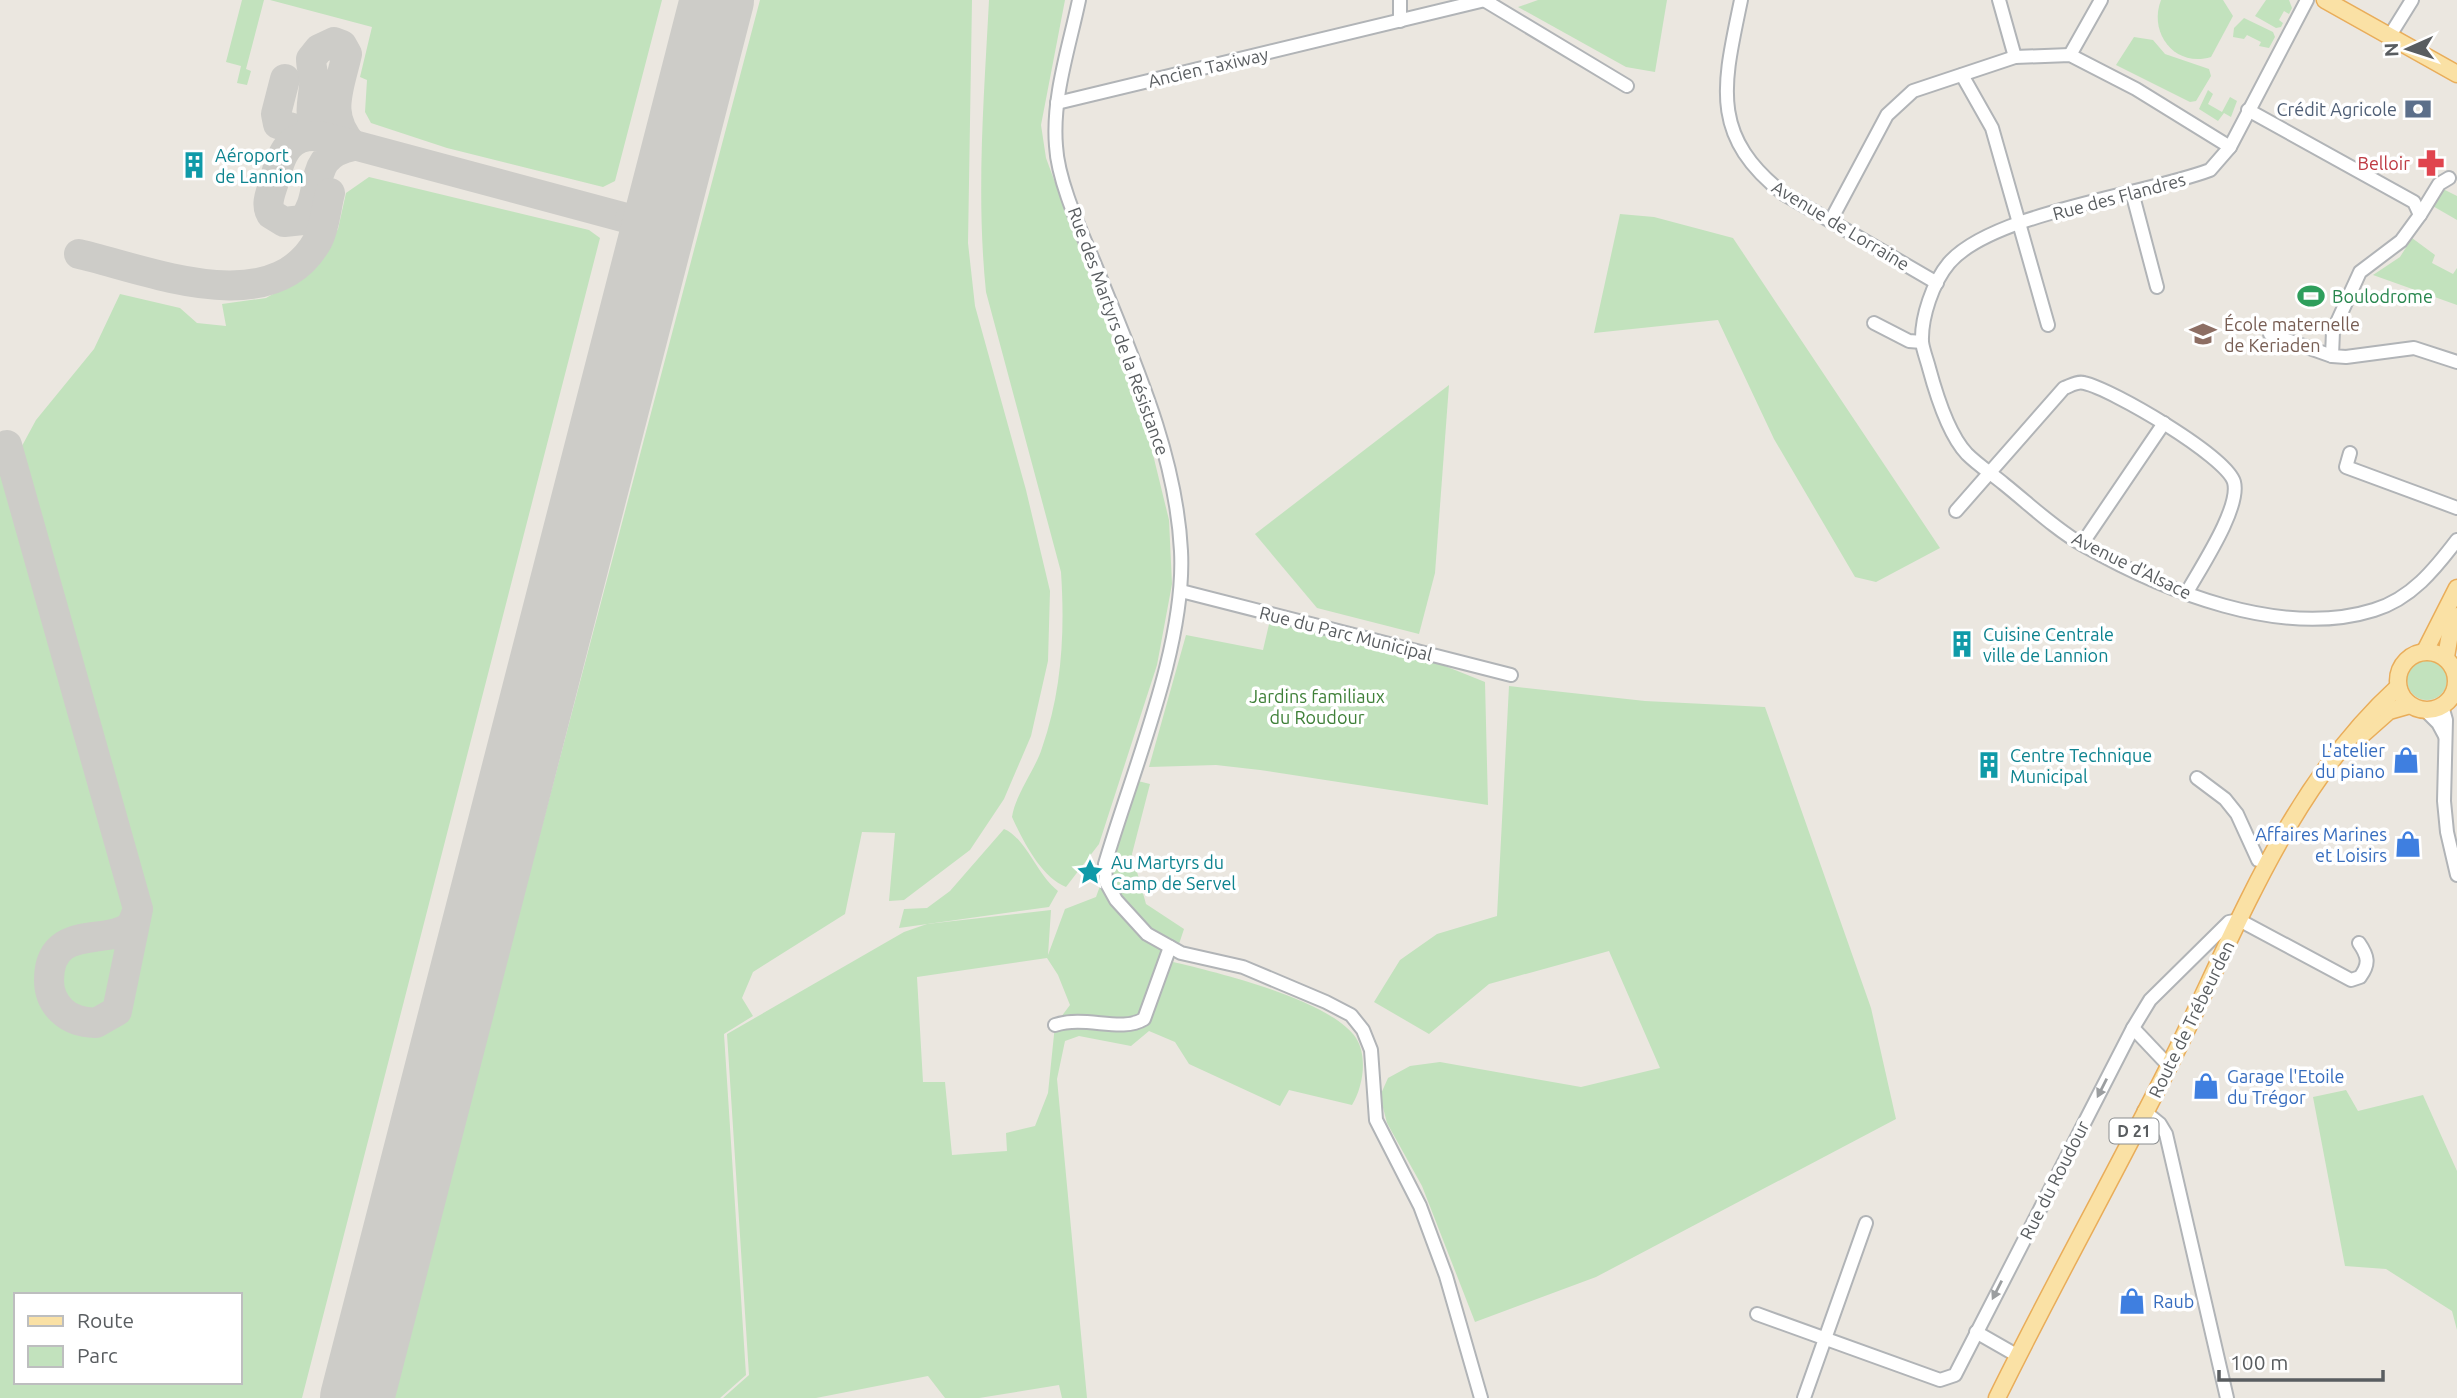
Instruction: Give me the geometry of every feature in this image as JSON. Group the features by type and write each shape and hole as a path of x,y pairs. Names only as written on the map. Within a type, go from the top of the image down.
{"main road":[{"path":"2325,0 2457,74"},
{"path":"2457,588 2425,651 2404,662 2399,671 2398,687 2418,707 2442,706 2456,685 2451,628 2457,616"},
{"path":"2425,651 2452,663"},
{"name":"Route de Trébeurden","path":"1997,1398 2169,1066 2267,862 2323,771 2363,719 2398,687"},
{"name":"Route de Trébeurden","path":"2267,862 2337,765 2367,729 2389,711 2418,707"}],"street":[{"name":"Rue des Martyrs de la Résistance","path":"1079,0 1057,103 1056,148 1061,170 1152,413 1175,494 1181,549 1181,591 1160,689 1105,864 1106,882 1116,901 1147,934 1181,953 1243,967 1326,1002 1351,1015 1363,1030 1371,1050 1376,1120 1414,1193 1433,1241 1481,1398"},
{"path":"1400,0 1400,21"},
{"name":"Ancien Taxiway","path":"1057,103 1484,0"},
{"path":"1484,0 1628,86"},
{"name":"Avenue de Lorraine","path":"1741,0 1726,89 1731,128 1747,158 1764,178 1784,194 1937,283"},
{"path":"1999,0 2015,57"},
{"path":"2070,55 2101,0"},
{"name":"Rue des Flandres","path":"1937,283 1949,263 1968,247 1992,233 2210,170 2230,147 2307,0"},
{"path":"2389,37 2412,0"},
{"path":"1830,220 1887,115 1913,91 2015,57 2070,55 2136,89 2230,147"},
{"path":"1962,75 1992,128 2048,325"},
{"path":"2248,110 2414,202 2420,215"},
{"path":"2332,355 2333,331 2360,272 2402,241 2439,184 2449,178"},
{"path":"2132,192 2157,287"},
{"name":"Avenue d'Alsace","path":"1937,283 1926,314 1922,342 1938,402 1965,452 2082,544 2186,594 2250,611 2324,621 2376,610 2401,597 2438,565 2457,540"},
{"path":"1874,323 1909,341 1922,342"},
{"path":"2270,334 2332,355 2346,357 2414,348 2457,362"},
{"path":"1956,511 2064,388 2080,382 2136,405 2164,423 2227,470 2234,483 2234,498 2226,520 2186,594"},
{"path":"2082,544 2164,423"},
{"path":"2350,453 2346,467 2457,508"},
{"name":"Rue du Parc Municipal","path":"1181,591 1511,675"},
{"path":"2442,706 2451,800 2446,832 2457,875"},
{"path":"2418,707 2438,723 2445,736"},
{"path":"2197,779 2225,799 2237,814 2258,860 2267,862"},
{"path":"2239,920 2351,980 2360,977 2368,962 2367,954 2359,943"},
{"name":"Rue du Roudour","path":"1757,1314 1940,1380 1955,1375 2133,1028 2150,1000 2229,922 2239,920"},
{"path":"1055,1025 1073,1019 1120,1025 1144,1019 1170,947"},
{"path":"2133,1028 2169,1066"},
{"path":"2144,1111 2160,1124 2166,1134 2227,1398"},
{"path":"1804,1398 1866,1223"},
{"path":"1976,1332 2018,1356"}],"green space":[{"path":"242,0 264,0 246,69 251,71 247,85 237,83 241,66 226,62"},
{"path":"270,0 662,0 615,181 603,187 447,148 371,123 365,112 367,80 360,77 372,27"},
{"path":"760,0 972,0 968,243 975,306 1026,490 1050,591 1048,661 1031,736 1004,799 970,850 904,900 889,901 895,833 862,832 845,914 753,972 742,998 753,1016 724,1034 746,1375 720,1398 391,1398"},
{"path":"989,0 1065,0 1041,125 1046,158 1148,434 1169,520 1172,584 1157,665 1099,844 1066,887 1041,867 1012,817 1017,800 1042,748 1054,705 1061,661 1062,594 1061,572 986,292 981,183"},
{"path":"1538,0 1667,0 1655,72 1626,67 1518,7"},
{"path":"2161,0 2223,0 2233,16 2211,57 2186,57 2168,45 2158,24"},
{"path":"2266,0 2289,0 2292,8 2289,14 2284,11 2279,20 2283,23 2281,27 2276,28 2255,16"},
{"path":"2244,18 2273,32 2275,37 2269,48 2259,46 2261,42 2247,35 2244,39 2233,37 2234,28"},
{"path":"2134,37 2153,40 2165,54 2209,69 2211,76 2196,101 2190,102 2116,65"},
{"path":"2208,90 2213,94 2208,104 2222,112 2230,97 2237,101 2231,117 2224,113 2218,121 2199,109"},
{"path":"369,177 589,230 600,238 302,1398 0,1398 0,464 130,917 115,926 69,938 52,951 47,962 44,985 52,1007 68,1022 92,1024 116,1016 131,966 141,903 16,457 36,420 94,349 120,294 180,308 197,323 226,326 222,304 266,298 313,271 338,229 346,193"},
{"path":"2441,188 2457,196 2457,220 2431,205"},
{"path":"1620,214 1654,217 1733,238 1940,548 1876,582 1855,577 1774,439 1718,320 1594,333"},
{"path":"2412,238 2435,255 2432,263 2453,274 2457,268 2457,305 2373,275 2400,257"},
{"path":"1449,385 1435,573 1419,634 1317,608 1255,534"},
{"name":"Jardins familiaux du Roudour","path":"1270,620 1430,660 1485,682 1488,805 1216,765 1149,767 1186,635 1263,650"},
{"path":"2427,660 2441,666 2447,680 2441,694 2427,700 2413,694 2407,680 2413,666"},
{"path":"1509,686 1645,701 1765,707 1871,1008 1896,1119 1596,1277 1475,1322 1422,1186 1387,1123 1380,1096 1388,1078 1410,1066 1440,1062 1581,1087 1660,1068 1609,951 1489,984 1429,1034 1374,1002 1400,960 1437,934 1497,916"},
{"path":"1138,781 1150,784 1132,854 1146,904 1184,929 1173,962 1271,990 1298,1000 1343,1024 1356,1038 1363,1063 1359,1090 1352,1105 1289,1090 1280,1106 1189,1064 1175,1042 1149,1031 1131,1046 1079,1036 1065,1041 1057,1079 1087,1398 1062,1398 1059,1385 979,1398 945,1398 928,1376 816,1398 723,1398 749,1375 727,1034 904,932 927,924 1051,910 1048,955 1065,909 1096,897","holes":["1047,958 1058,975 1070,1005 1055,1025 1048,1093 1035,1126 1006,1133 1007,1151 952,1155 945,1082 923,1082 917,977"]},
{"path":"1004,829 1019,840 1058,891 1049,907 899,928 904,909 927,908 950,891"},
{"path":"127,932 116,991 107,1015 92,1019 78,1018 67,1012 58,1002 53,976 57,963 66,950 80,941"},
{"path":"2346,1090 2358,1111 2423,1095 2457,1171 2457,1330 2452,1311 2386,1269 2345,1266 2313,1097"}],"taxiway":[{"path":"324,137 312,119 314,83 311,59 319,49 334,42 342,45 347,54 336,102 339,124 353,146"},
{"path":"285,79 276,114 278,124 317,135"},
{"path":"353,146 328,158 318,177 310,209 303,220 284,222 271,214 270,194 288,146 302,137 324,137 630,219 641,227 647,236 651,247 651,260"},
{"path":"79,254 208,284 241,285 271,279 298,265 318,240 330,193"},
{"path":"630,219 655,212 668,195"},
{"path":"7,445 138,909 117,1011 96,1023 69,1016 56,1003 50,988 52,962 59,950 70,942 122,931 131,925 138,909"}],"runway":[{"path":"357,1398 717,0"}],"place":[{"name":"Crédit Agricole","path":"2418,109"},
{"name":"Belloir","path":"2431,163"},
{"name":"Aéroport de Lannion","path":"194,165"},
{"name":"Boulodrome","path":"2311,296"},
{"name":"École maternelle de Keriaden","path":"2203,334"},
{"name":"Cuisine Centrale ville de Lannion","path":"1962,644"},
{"name":"L'atelier du piano","path":"2406,760"},
{"name":"Centre Technique Municipal","path":"1989,765"},
{"name":"Affaires Marines et Loisirs","path":"2408,844"},
{"name":"Au Martyrs du Camp de Servel","path":"1090,872"},
{"name":"Garage l'Etoile du Trégor","path":"2206,1086"},
{"name":"Raub","path":"2132,1301"}]}
